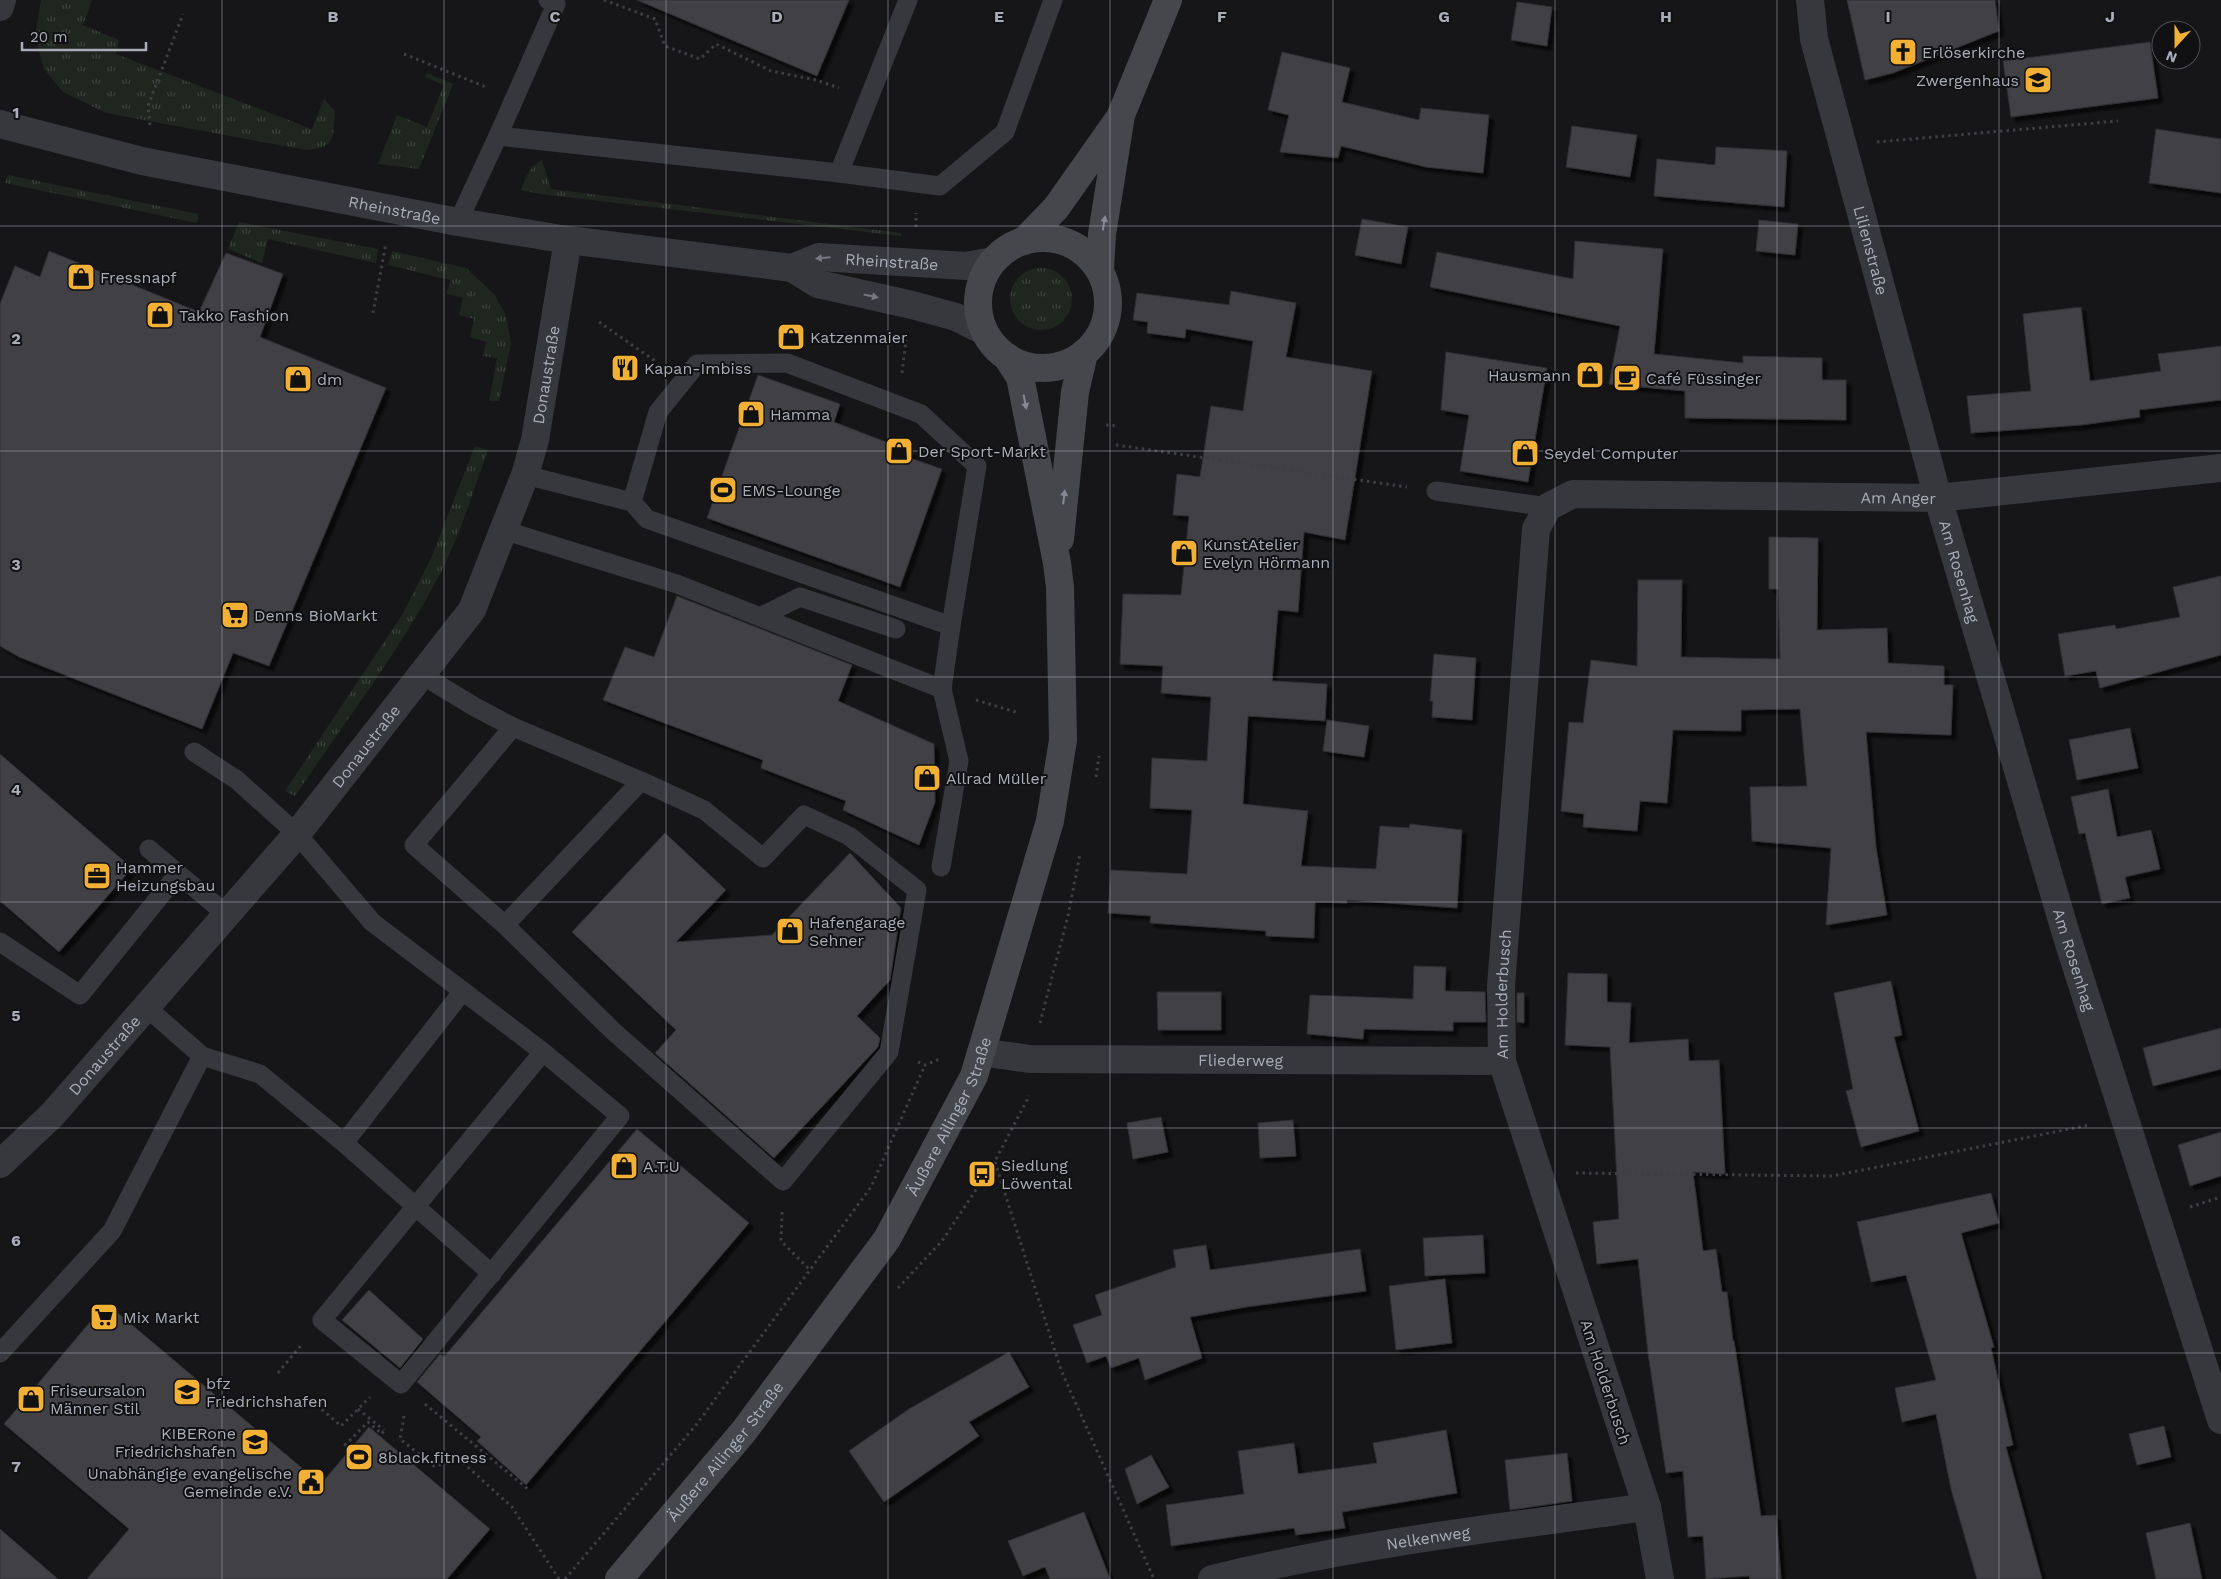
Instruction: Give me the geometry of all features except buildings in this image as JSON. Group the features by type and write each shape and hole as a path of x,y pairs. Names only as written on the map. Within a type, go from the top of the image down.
{"main road":[{"path":"1024,241 1056,208 1121,115 1168,0"},
{"path":"1007,357 1028,366 1046,368 1061,365 1084,353 1103,327 1108,306 1105,286 1100,271 1102,234 1121,115"},
{"path":"1057,563 1020,377 1007,357 996,347 984,331 978,310 978,293 983,276 993,261 1006,249 1024,241 1044,238 1065,242 1083,252 1100,271"},
{"path":"1057,563 1075,392 1084,353"},
{"name":"Äußere Ailinger Straße","path":"619,1579 744,1431 887,1239 974,1076 1050,821 1064,740 1060,587 1057,563"}],"street":[{"path":"0,6 2,0"},
{"name":"Lilienstraße","path":"1810,0 1814,39 1938,498"},
{"name":"Rheinstraße","path":"1,129 142,161 458,222 568,240 792,268 818,284 956,317 984,331"},
{"name":"Donaustraße","path":"0,1164 52,1115 297,834 472,610 525,475 535,440 568,240"},
{"name":"Rheinstraße","path":"792,268 819,257 966,266 993,261"},
{"name":"Am Anger","path":"1548,507 1573,494 1938,498 2221,468"},
{"name":"Am Rosenhag","path":"1938,498 2066,934 2221,1420"},
{"name":"Am Holderbusch","path":"1548,507 1536,529 1501,986 1502,1061 1647,1507 1660,1579"},
{"name":"Fliederweg","path":"980,1052 1030,1060 1502,1061"},
{"name":"Nelkenweg","path":"1212,1579 1288,1561 1381,1545 1647,1507"}],"lane":[{"path":"458,222 556,4 548,0"},
{"path":"839,173 867,98 908,0"},
{"path":"498,136 839,173 940,186 1005,132 1053,0"},
{"path":"632,502 658,412 697,364 787,363 920,414 977,466 942,689 959,761 941,867"},
{"path":"525,475 632,502 647,519 951,626"},
{"path":"1436,491 1548,507"},
{"path":"503,530 677,584 942,689"},
{"path":"760,617 800,597 896,629"},
{"path":"422,675 512,727 641,781 704,810 763,858 804,815 848,836 917,890 889,1052 783,1181 613,1031 505,925 414,845 512,727"},
{"path":"194,752 237,780 297,834 372,922 543,1052 620,1116 401,1384 322,1320 543,1052"},
{"path":"505,925 641,781"},
{"path":"149,849 227,915"},
{"path":"0,942 80,995 178,874"},
{"path":"344,1143 463,991"},
{"path":"146,1007 202,1056 260,1074 344,1143 492,1274"},
{"path":"0,1353 112,1231 202,1056"}],"path":[{"path":"604,0 656,19 665,46 700,59 716,44 771,71 816,80 867,98"},
{"path":"151,131 148,106 182,14"},
{"path":"404,54 514,99"},
{"path":"1843,145 2118,121"},
{"path":"916,211 916,230"},
{"path":"373,313 386,242"},
{"path":"599,322 684,381"},
{"path":"898,405 907,337"},
{"path":"1116,445 1436,491"},
{"path":"942,689 1019,713"},
{"path":"564,1579 696,1425 871,1187 925,1065"},
{"path":"1538,1172 1832,1176 2125,1118"},
{"path":"994,1162 1061,1370 1154,1579"},
{"path":"783,1181 781,1241 810,1270"},
{"path":"278,1373 322,1320"},
{"path":"401,1384 529,1490"},
{"path":"312,1401 341,1426 374,1393"},
{"path":"350,1450 345,1445 368,1422 382,1434 384,1430 358,1409"},
{"path":"396,1410 404,1415 400,1439 434,1466 460,1460 512,1507 559,1579"}],"green space":[{"path":"41,0 92,0 83,25 119,40 116,54 312,129 324,99 335,111 331,140 323,147 306,150 106,113 63,92 44,69 35,37"},
{"path":"427,73 453,84 419,169 378,164 397,115 427,127 444,85 425,77"},
{"path":"542,160 551,189 901,233 901,236 540,194 521,190 531,169"},
{"path":"8,175 198,214 197,223 5,183"},
{"path":"239,222 378,249 376,263 268,239 262,263 228,249"},
{"path":"392,251 466,268 494,294 506,315 511,343 499,401 489,401 497,358 483,356 486,342 470,337 474,319 459,315 463,298 447,294 450,280 388,265"},
{"path":"1041,268 1053,270 1063,277 1070,287 1072,299 1070,311 1063,321 1053,328 1041,330 1029,328 1019,321 1012,311 1010,299 1012,287 1019,277 1029,270"},
{"path":"475,446 488,450 460,529 440,574 389,659 295,796 285,791 402,615 431,558"}],"place":[{"name":"Erlöserkirche","path":"1903,52"},
{"name":"Zwergenhaus","path":"2038,80"},
{"name":"Fressnapf","path":"81,277"},
{"name":"Takko Fashion","path":"160,315"},
{"name":"Katzenmaier","path":"791,337"},
{"name":"Kapan-Imbiss","path":"625,368"},
{"name":"Hausmann","path":"1590,375"},
{"name":"Café Füssinger","path":"1627,378"},
{"name":"dm","path":"298,379"},
{"name":"Hamma","path":"751,414"},
{"name":"Der Sport-Markt","path":"899,451"},
{"name":"Seydel Computer","path":"1525,453"},
{"name":"EMS-Lounge","path":"723,490"},
{"name":"KunstAtelier Evelyn Hörmann","path":"1184,553"},
{"name":"Denns BioMarkt","path":"235,615"},
{"name":"Allrad Müller","path":"927,778"},
{"name":"Hammer Heizungsbau","path":"97,876"},
{"name":"Hafengarage Sehner","path":"790,931"},
{"name":"A.T.U","path":"624,1166"},
{"name":"Siedlung Löwental","path":"982,1174"},
{"name":"Mix Markt","path":"104,1317"},
{"name":"bfz Friedrichshafen","path":"187,1392"},
{"name":"Friseursalon Männer Stil","path":"31,1399"},
{"name":"KIBERone Friedrichshafen","path":"255,1442"},
{"name":"8black.fitness","path":"359,1457"},
{"name":"Unabhängige evangelische Gemeinde e.V.","path":"311,1482"}]}
